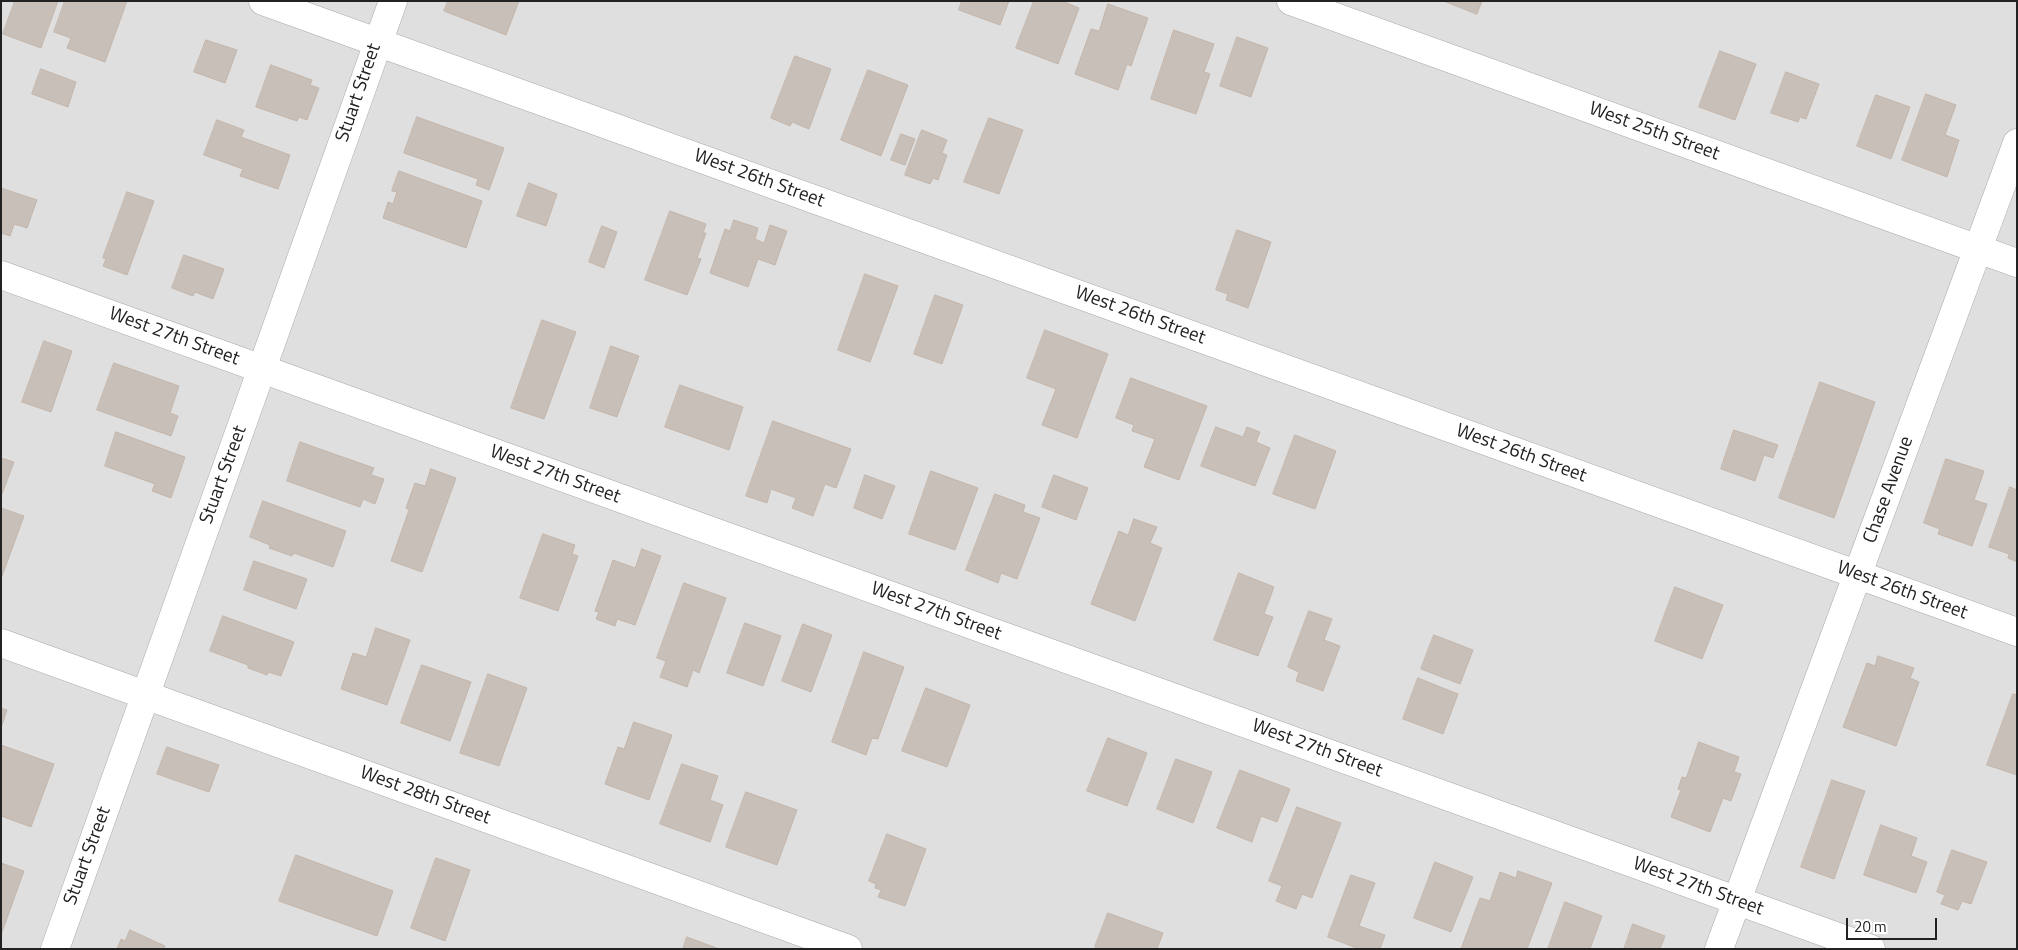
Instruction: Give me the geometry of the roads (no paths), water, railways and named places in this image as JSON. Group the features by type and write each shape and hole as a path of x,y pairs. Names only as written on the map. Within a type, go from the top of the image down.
{"street":[{"name":"West 26th Street","path":"263,1 2017,632"},
{"name":"Stuart Street","path":"55,949 393,1"},
{"name":"West 25th Street","path":"1291,1 2017,263"},
{"name":"Chase Avenue","path":"1719,949 2017,143"},
{"name":"West 27th Street","path":"1,275 1871,949"},
{"name":"West 28th Street","path":"1,643 848,949"}]}
